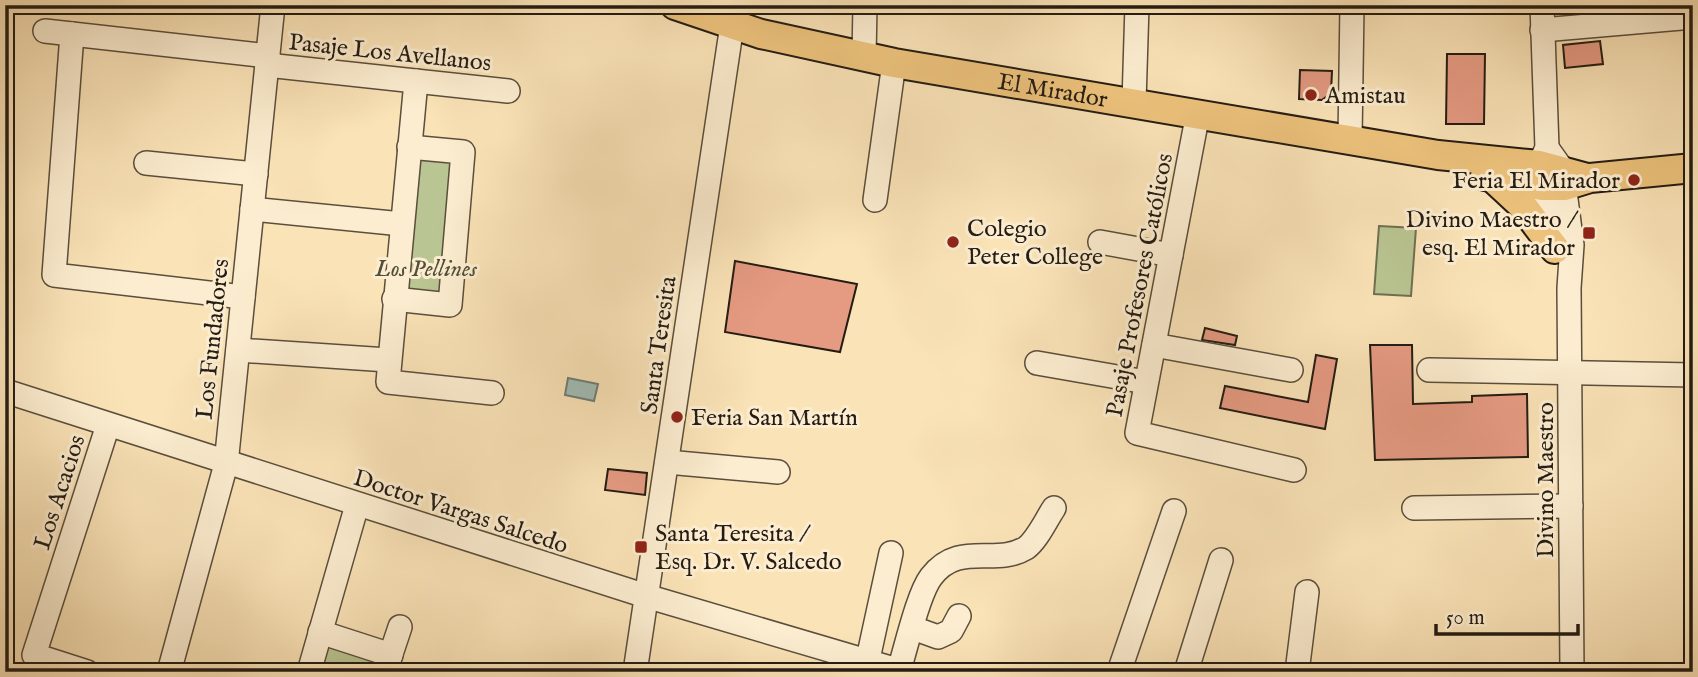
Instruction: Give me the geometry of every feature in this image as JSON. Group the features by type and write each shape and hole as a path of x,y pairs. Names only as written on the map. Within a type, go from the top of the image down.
{"main road":[{"name":"El Mirador","path":"675,5 732,25 894,63 1438,155 1557,172"},
{"name":"El Mirador","path":"1438,155 1462,168 1493,178 1557,172 1693,168"},
{"path":"1493,178 1521,204 1555,250"}],"street":[{"name":"Los Fundadores","path":"169,672 226,464 273,5"},
{"path":"864,57 865,5"},
{"path":"1133,102 1137,5"},
{"path":"1350,139 1352,5"},
{"name":"Divino Maestro","path":"1542,5 1542,30 1557,172 1572,245 1569,288 1572,672"},
{"path":"1542,30 1691,13"},
{"name":"Santa Teresita","path":"635,672 732,25"},
{"name":"Pasaje Los Avellanos","path":"45,31 508,91"},
{"path":"72,34 54,275 243,297"},
{"path":"875,200 894,63"},
{"path":"416,81 388,382 492,393"},
{"name":"Pasaje Profesores Católicos","path":"1198,113 1137,433 1294,470"},
{"path":"394,299 450,305 463,152 410,147"},
{"path":"146,163 256,174"},
{"name":"Divino Maestro","path":"1557,172 1555,250 1569,288"},
{"path":"252,209 402,223"},
{"path":"1100,242 1171,255"},
{"path":"1154,345 1291,370"},
{"path":"238,350 388,360"},
{"path":"1037,363 1146,382"},
{"path":"1429,370 1693,375"},
{"name":"Doctor Vargas Salcedo","path":"5,391 226,464 857,662 902,671"},
{"name":"Los Acacios","path":"87,672 34,655 108,425"},
{"path":"667,462 778,472"},
{"path":"309,672 357,505"},
{"path":"1414,508 1571,506"},
{"path":"902,671 929,579 946,562 971,554 1015,553 1028,546 1054,508"},
{"path":"1119,672 1174,511"},
{"path":"857,662 891,553"},
{"path":"1185,672 1222,560"},
{"path":"1297,672 1307,592"},
{"path":"913,628 938,637 951,631 958,616"},
{"path":"320,632 388,663 400,627"}],"green space":[{"name":"Los Pellines","path":"411,148 462,153 449,304 396,298"},
{"path":"1379,226 1416,228 1411,296 1374,294"},
{"path":"327,638 384,656 379,672 317,672"}],"water":[{"path":"568,378 598,384 594,401 565,395"}],"building":[{"path":"1600,41 1603,64 1565,68 1563,45"},
{"path":"1447,54 1485,54 1484,124 1446,124"},
{"path":"1300,70 1332,71 1331,93 1322,100 1299,99"},
{"path":"735,261 857,284 840,352 725,332"},
{"path":"1205,328 1237,336 1235,345 1202,340"},
{"path":"1370,345 1412,345 1413,404 1472,402 1472,396 1527,394 1528,457 1375,460"},
{"path":"1316,355 1337,359 1325,429 1220,408 1225,386 1308,402"},
{"path":"608,469 647,473 645,495 605,490"}],"place":[{"name":"Amistau","path":"1311,95"},
{"name":"Feria El Mirador","path":"1634,180"},
{"name":"Divino Maestro / esq. El Mirador","path":"1589,233"},
{"name":"Colegio Peter College","path":"953,242"},
{"name":"Feria San Martín","path":"677,417"},
{"name":"Santa Teresita / Esq. Dr. V. Salcedo","path":"641,547"}]}
